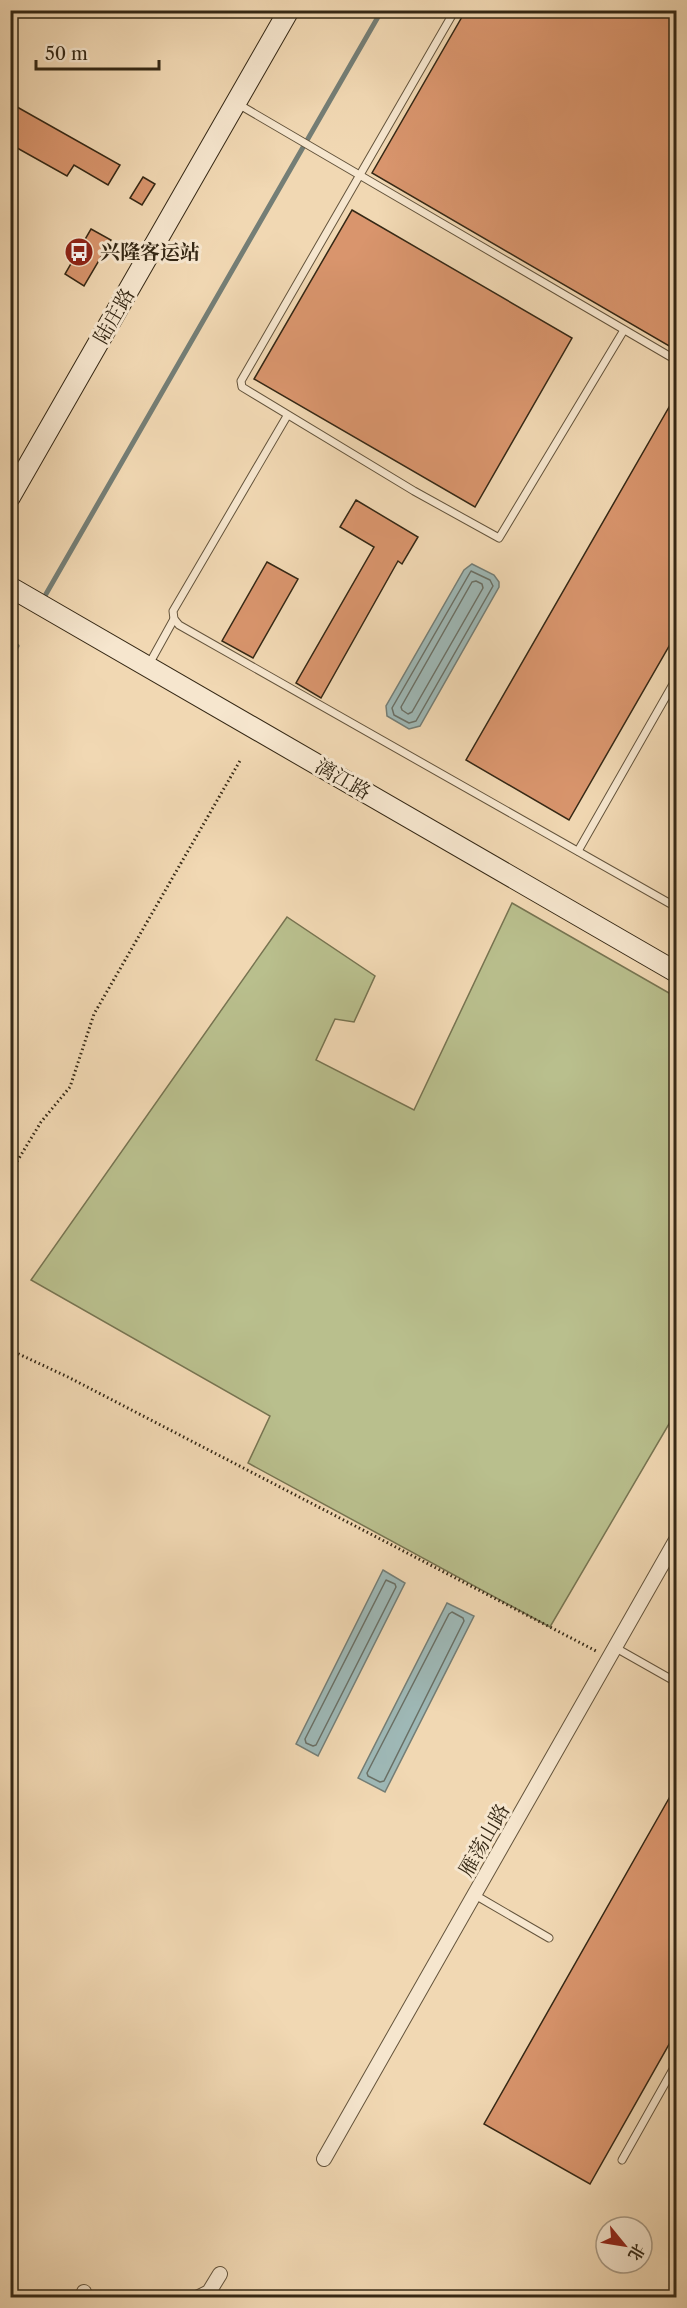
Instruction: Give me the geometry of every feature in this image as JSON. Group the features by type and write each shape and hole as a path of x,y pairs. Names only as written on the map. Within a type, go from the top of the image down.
{"street":[{"name":"陆庄路","path":"10,497 289,10"},
{"name":"漓江路","path":"10,577 19,591 676,972"},
{"name":"雁荡山路","path":"324,2159 676,1540"},
{"path":"197,2298 209,2292 220,2274"}],"lane":[{"path":"455,10 241,381 242,387 287,416 499,538 624,330"},
{"path":"236,103 676,360"},
{"path":"287,416 173,611 174,619 179,625 676,907"},
{"path":"148,666 174,619"},
{"path":"578,851 676,679"},
{"path":"613,1653 676,1682"},
{"path":"475,1896 549,1938"},
{"path":"622,2160 676,2064"}],"path":[{"path":"10,1173 41,1122 70,1087 94,1014 241,759"},
{"path":"10,1350 68,1377 613,1653"}],"green space":[{"path":"512,903 676,997 676,1412 550,1627 248,1463 270,1416 31,1280 287,917 375,976 354,1022 335,1019 316,1060 414,1110"}],"water":[{"path":"472,564 494,575 499,582 499,587 420,726 409,729 387,716 386,706 464,570"},
{"path":"383,1570 405,1583 318,1756 296,1744"},
{"path":"447,1603 474,1616 385,1792 358,1778"}],"building":[{"path":"466,10 676,10 676,350 372,173"},
{"path":"10,103 120,165 108,185 74,165 67,176 10,144"},
{"path":"143,177 155,184 142,205 130,198"},
{"path":"352,210 572,338 475,507 254,379"},
{"path":"91,229 111,240 84,286 65,274"},
{"path":"676,395 676,634 569,820 466,760"},
{"path":"356,500 418,537 402,564 398,561 321,698 296,683 374,547 340,527"},
{"path":"267,562 298,579 253,658 222,641"},
{"path":"676,1786 676,2032 590,2184 484,2124"}],"waterway":[{"path":"46,594 382,10"},
{"path":"10,656 17,646"}],"place":[{"name":"兴隆客运站","path":"79,252"}]}
